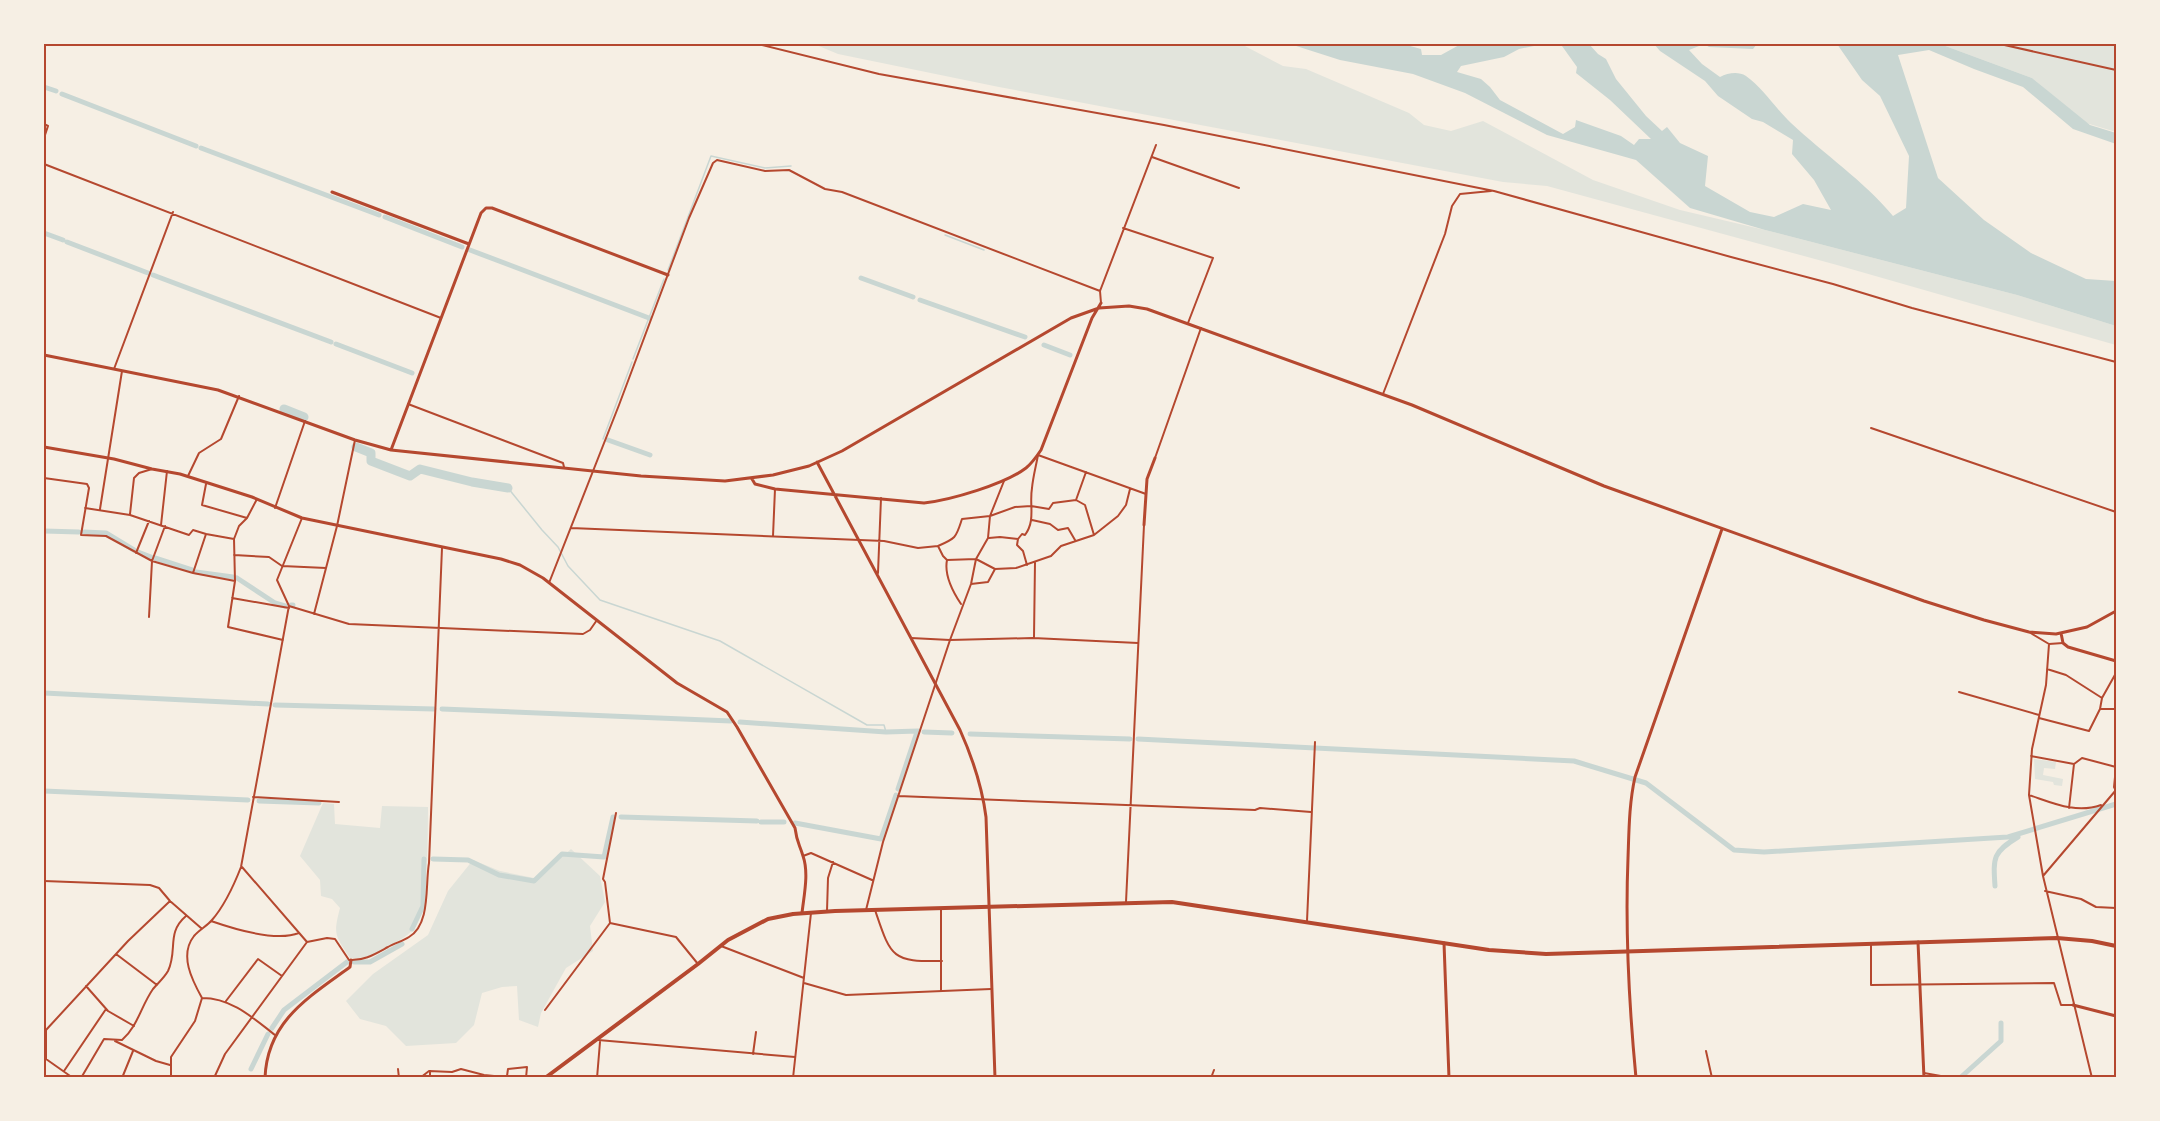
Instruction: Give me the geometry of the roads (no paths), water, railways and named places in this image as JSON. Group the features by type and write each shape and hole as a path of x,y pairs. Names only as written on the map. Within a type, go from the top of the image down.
{"main road":[{"path":"545,1077 728,940 768,920 802,913 1172,902 1522,953 1627,952 2057,938 2116,946"}],"street":[{"path":"758,44 879,74 1153,123 1494,191 1833,284 1912,308 2116,362"},
{"path":"2000,44 2116,70"},
{"path":"44,124 48,126 44,138"},
{"path":"752,479 755,484 775,489 924,503 936,502 1004,481 1029,466 1047,438 1092,318 1101,303 1100,291 1156,145"},
{"path":"1152,157 1239,188"},
{"path":"549,583 689,218 713,163 717,160 765,171 789,170 825,189 842,192 1100,291"},
{"path":"44,164 173,212 441,318"},
{"path":"1383,395 1445,234 1452,206 1460,194 1494,191"},
{"path":"332,192 469,244"},
{"path":"391,450 481,213 486,208 492,208 668,275"},
{"path":"114,369 173,212"},
{"path":"1123,228 1213,258 1188,323"},
{"path":"44,354 203,386 239,396 355,440 391,450 725,481 773,476 817,462 842,451 1071,318 1099,308 1129,306 1147,309 1188,323 1412,405 1604,486 1722,529 1924,601 2029,632 2049,644 2062,643 2068,647 2116,661"},
{"path":"1126,903 1147,479 1201,328"},
{"path":"100,509 122,370"},
{"path":"188,476 199,453 221,440 239,396"},
{"path":"408,404 563,464 564,467"},
{"path":"274,508 305,421"},
{"path":"1871,428 2116,512"},
{"path":"314,614 337,526 355,440"},
{"path":"44,447 114,459 188,476 257,499 302,519 501,559 534,572 677,683 715,704 732,718 795,828 806,874 802,913"},
{"path":"1038,454 1146,494"},
{"path":"1027,565 1023,551 1017,545 1018,539 1022,534 1025,535 1031,527 1031,490 1038,454"},
{"path":"817,462 936,684 970,753 984,800 995,1077"},
{"path":"130,515 134,478 139,473 152,469"},
{"path":"148,617 152,561 163,525 167,471"},
{"path":"1076,500 1086,472"},
{"path":"44,478 87,484 81,535 106,536 152,561 193,573 235,581"},
{"path":"866,910 883,842 971,584 976,559 988,538 990,516 1004,481"},
{"path":"207,483 201,505 247,518"},
{"path":"773,536 775,489"},
{"path":"938,546 947,560 976,559 995,569 1027,565 1051,556 1061,546 1094,535 1118,516 1126,505 1130,489"},
{"path":"878,576 881,498"},
{"path":"257,499 247,518 239,526 234,539 235,581 228,627 283,640"},
{"path":"571,528 881,540 918,548 938,546 953,540 962,519 990,516 1015,507 1049,508 1053,503 1076,500 1085,505 1094,535"},
{"path":"85,508 130,515 189,535 193,530 234,539"},
{"path":"172,1077 171,1057 195,1021 202,998 190,976 187,959 193,938 211,921 235,884 241,867 289,607 277,580 302,519"},
{"path":"1032,520 1050,524 1058,530 1068,528 1075,540"},
{"path":"136,553 149,521"},
{"path":"1636,1077 1627,952 1627,887 1633,785 1722,529"},
{"path":"193,573 206,534"},
{"path":"988,538 1018,539"},
{"path":"214,1077 225,1054 307,942 327,938 335,939 351,960 369,958 401,940 408,939 416,932 426,908 442,548"},
{"path":"234,555 269,557 282,566 326,568"},
{"path":"947,560 945,567 951,590 962,605"},
{"path":"1034,638 1035,562"},
{"path":"971,584 988,582 995,569"},
{"path":"232,598 289,607 349,624 584,634 597,620"},
{"path":"2029,632 2061,633 2087,627 2116,611"},
{"path":"2061,633 2062,643"},
{"path":"911,638 950,640 1034,638 1138,643"},
{"path":"2049,644 2047,669 2031,756 2029,795 2045,891 2092,1077"},
{"path":"2047,669 2066,675 2102,698"},
{"path":"1959,692 2089,731 2100,709 2102,698 2116,673"},
{"path":"2100,709 2116,709"},
{"path":"1307,921 1315,742"},
{"path":"2031,756 2074,765"},
{"path":"2043,876 2116,791 2114,787 2116,767 2082,758 2074,765 2069,808"},
{"path":"2029,795 2069,808 2088,810 2103,805"},
{"path":"898,796 1260,808 1311,812"},
{"path":"253,797 339,802"},
{"path":"545,1010 610,923 603,879 616,813"},
{"path":"803,856 811,853 873,880"},
{"path":"827,911 828,878 833,862"},
{"path":"241,867 307,942"},
{"path":"44,881 150,885 159,888 170,901 202,929"},
{"path":"2045,891 2081,899 2096,908 2116,908"},
{"path":"73,1077 46,1059 46,1030 116,954 170,901"},
{"path":"941,908 941,990"},
{"path":"875,910 885,940 895,955 912,961 942,960"},
{"path":"793,1077 811,913"},
{"path":"81,1077 104,1039 122,1040 135,1026 153,990 168,971 172,959 173,938 178,923 186,916"},
{"path":"211,921 231,928 278,936 291,936 299,933"},
{"path":"610,923 676,937 698,964"},
{"path":"1918,942 1924,1075 1952,1077"},
{"path":"1444,943 1449,1077"},
{"path":"1871,944 1871,985 2054,983 2061,1005 2073,1005 2116,1016"},
{"path":"721,946 804,978"},
{"path":"116,954 157,985"},
{"path":"226,1001 258,959 282,976"},
{"path":"265,1077 266,1059 280,1025 296,1008 350,967 351,960"},
{"path":"804,983 846,996 992,989"},
{"path":"86,986 106,1009 135,1026"},
{"path":"202,998 226,1001 275,1035"},
{"path":"64,1071 106,1009"},
{"path":"753,1054 756,1032"},
{"path":"113,1040 156,1062 171,1066"},
{"path":"595,1040 795,1057"},
{"path":"597,1077 601,1040"},
{"path":"122,1077 133,1051"},
{"path":"1706,1051 1712,1077"},
{"path":"420,1077 430,1071 450,1072 461,1069 504,1077 507,1076 508,1069 527,1067 526,1077"},
{"path":"399,1069 399,1077"},
{"path":"1211,1077 1214,1070"},
{"path":"430,1071 430,1077"},
{"path":"450,1072 450,1077"},
{"path":"475,1077 476,1072"}],"waterway":[{"path":"44,87 56,91"},
{"path":"62,94 196,146"},
{"path":"201,148 379,215"},
{"path":"668,270 711,156 765,168 791,166"},
{"path":"385,217 462,247"},
{"path":"44,233 63,240"},
{"path":"945,235 984,250"},
{"path":"67,242 148,273"},
{"path":"470,250 649,318"},
{"path":"153,275 331,342"},
{"path":"861,278 913,297"},
{"path":"633,359 664,279"},
{"path":"920,300 1025,337"},
{"path":"336,344 412,373"},
{"path":"1044,345 1070,355"},
{"path":"603,439 632,362"},
{"path":"284,409 304,417"},
{"path":"608,440 650,455"},
{"path":"356,447 371,453 371,461 410,476 420,469 508,488"},
{"path":"508,488 558,547 568,566 600,600 720,641 867,725 884,725 886,732"},
{"path":"44,531 79,532"},
{"path":"84,532 106,533 134,550"},
{"path":"138,552 151,557"},
{"path":"155,558 192,570"},
{"path":"196,572 233,577"},
{"path":"237,578 275,603 285,606"},
{"path":"44,693 268,704"},
{"path":"275,705 434,709"},
{"path":"442,709 731,721"},
{"path":"740,722 886,732 918,731"},
{"path":"898,789 917,732"},
{"path":"924,732 952,733"},
{"path":"970,734 1130,739"},
{"path":"1138,739 1574,761 1646,783 1734,850 1764,852 2008,837 2116,804"},
{"path":"44,791 248,800"},
{"path":"795,823 881,839 896,795"},
{"path":"259,801 319,803"},
{"path":"433,859 468,860 499,875 534,881 562,854 604,857 613,817"},
{"path":"621,817 757,821"},
{"path":"761,822 784,822"},
{"path":"1995,886 1996,856 1999,851 2018,837"},
{"path":"412,929 423,906 424,859"},
{"path":"354,962 370,962 402,944"},
{"path":"272,1028 284,1010 347,962"},
{"path":"1960,1078 2001,1041 2001,1023"},
{"path":"251,1069 268,1034"}]}
